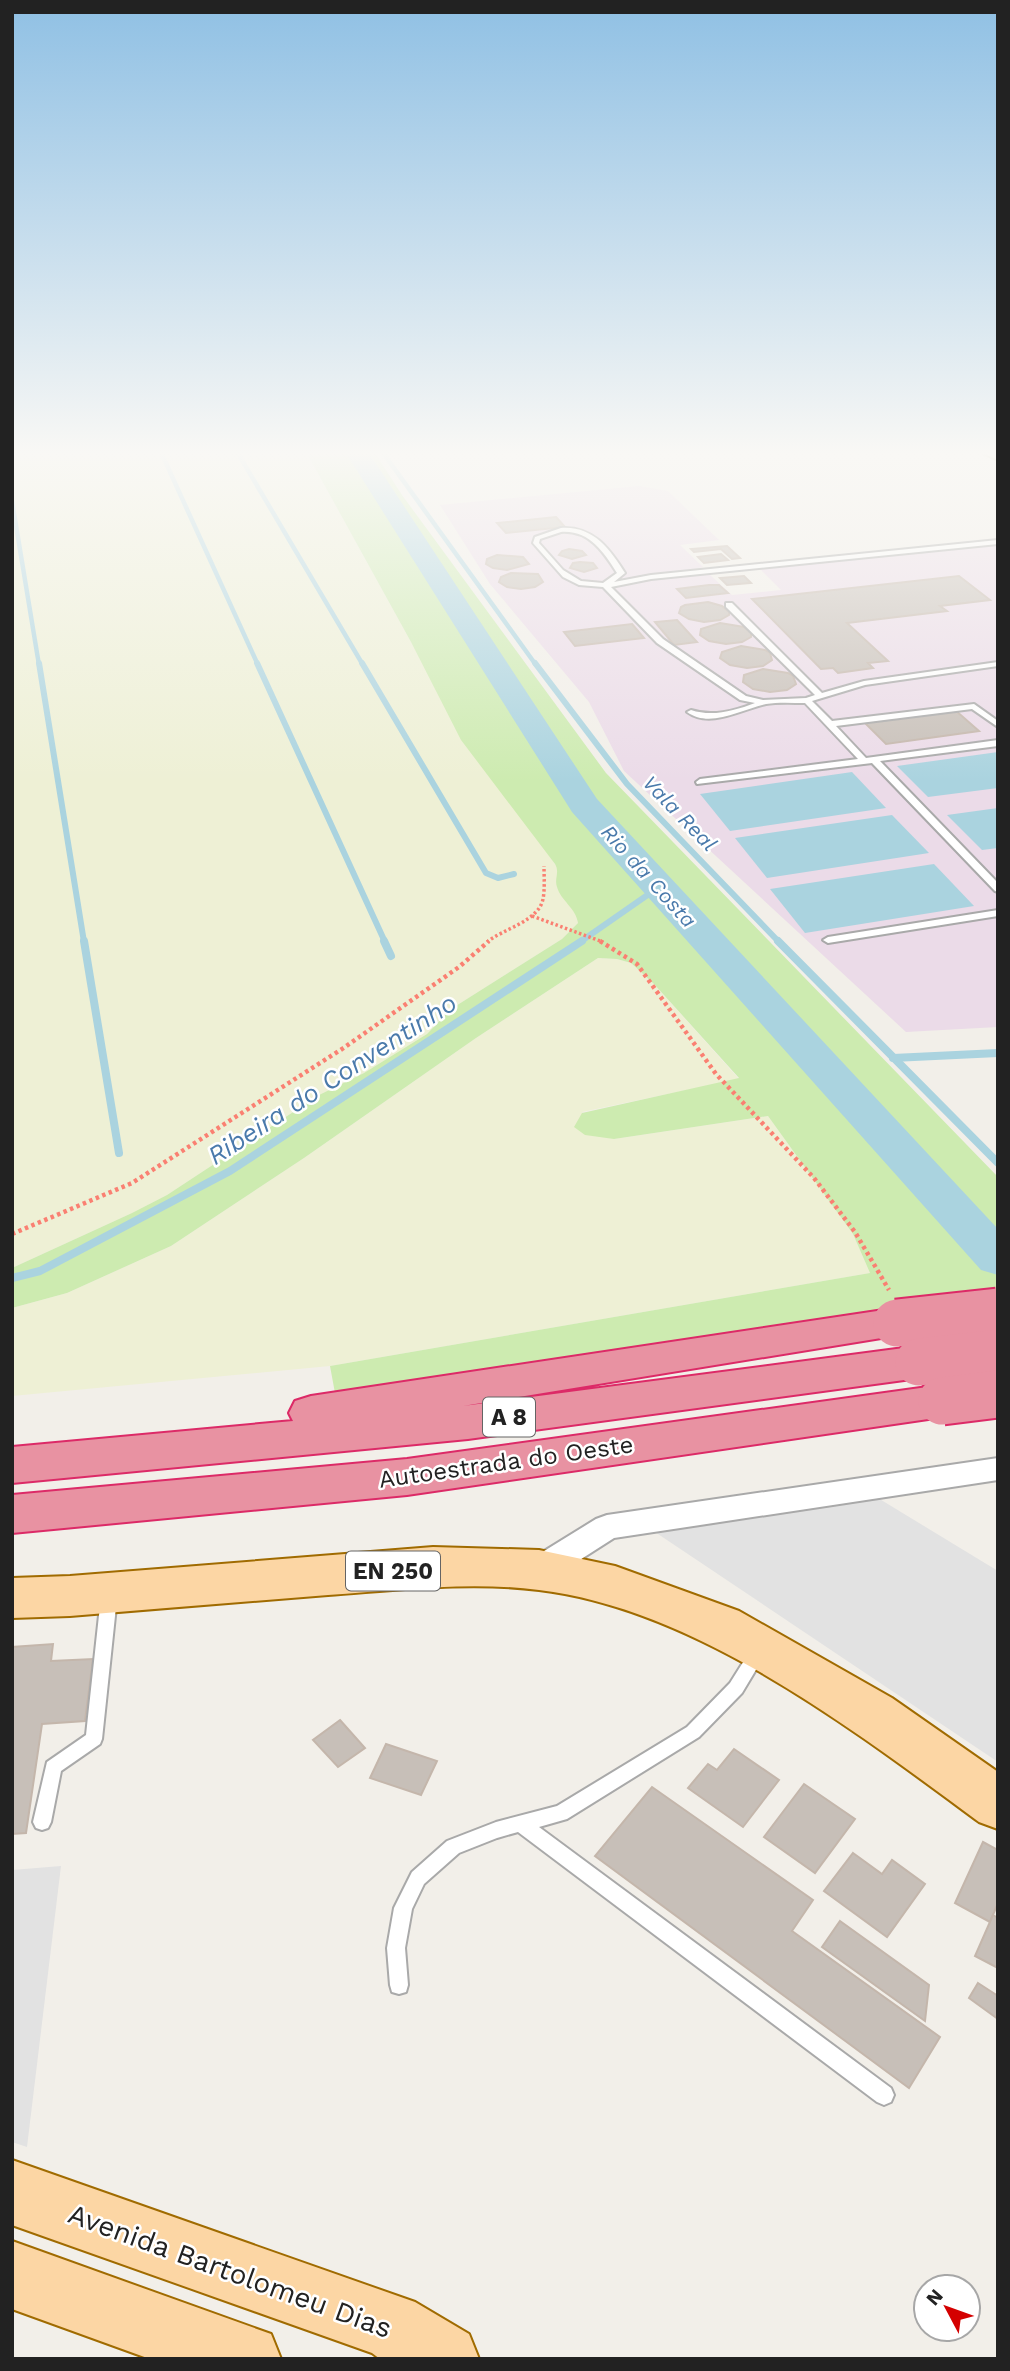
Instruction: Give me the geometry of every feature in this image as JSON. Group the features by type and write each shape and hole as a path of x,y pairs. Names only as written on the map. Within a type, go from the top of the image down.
{"highway":[{"path":"97,1459 263,1420 895,1310 998,1312"},
{"name":"Autoestrada do Oeste","path":"12,1465 468,1422 998,1353"},
{"name":"Autoestrada do Oeste","path":"12,1514 407,1477 998,1394"}],"main road":[{"name":"EN 250","path":"12,1598 110,1593 433,1567 538,1570 615,1586 721,1626 873,1714 998,1804"},
{"name":"Avenida Bartolomeu Dias","path":"12,2192 391,2326 444,2359"},
{"path":"12,2275 246,2359"}],"street":[{"path":"538,1570 607,1527 998,1469"}],"lane":[{"path":"553,561 569,578 586,584 606,585 652,577 814,561"},
{"path":"610,561 621,573 652,577"},
{"path":"606,585 621,573"},
{"path":"606,585 660,641 743,698 763,702 807,700 864,683 998,664"},
{"path":"729,605 821,696"},
{"path":"807,700 998,890"},
{"path":"691,712 694,716 712,715 751,709 763,702"},
{"path":"830,724 974,706 998,724"},
{"path":"700,782 998,743"},
{"path":"828,940 998,913"},
{"path":"42,1822 52,1767 94,1739 110,1593"},
{"path":"399,1984 396,1948 403,1908 418,1878 453,1847 496,1829 561,1813 693,1732 736,1688 760,1649"},
{"path":"521,1824 884,2095"}],"path":[{"path":"12,1234 132,1183 331,1057 459,967 497,934 532,916 543,902 544,866"},
{"path":"532,916 596,938 637,964 716,1074 814,1178 855,1232 895,1310"}],"shaded area":[{"path":"475,561 696,561 703,567 695,569 701,574 709,574 732,595 781,590 760,569 840,561 998,561 998,1027 906,1032 624,771 589,702 490,584"},
{"path":"873,1495 998,1571 998,1762 655,1532"},
{"path":"61,1866 27,2147 12,2142 12,1870"}],"green space":[{"path":"12,561 366,561 411,642 558,869 557,887 577,916 578,923 562,939 451,1009 427,1034 364,1073 319,1095 167,1195 12,1268"},
{"path":"366,561 450,561 606,773 998,1177 998,1299 337,1404 330,1366 870,1273 853,1234 768,1116 614,1139 585,1135 574,1127 582,1113 739,1078 654,984 631,963 598,958 171,1246 67,1293 12,1308 12,1268 167,1195 319,1095 364,1073 427,1034 451,1009 562,939 578,923 557,887 555,864 461,740"},
{"path":"598,958 631,963 654,984 739,1079 582,1112 614,1139 768,1116 853,1234 870,1273 330,1366 12,1396 12,1308 67,1293 171,1246"}],"water":[{"path":"998,752 998,788 928,797 897,766"},
{"path":"852,772 886,808 730,831 700,794"},
{"path":"998,808 998,848 982,850 947,815"},
{"path":"892,815 929,853 767,878 735,838"},
{"path":"934,864 974,906 805,933 770,889"}],"building":[{"path":"487,561 526,561 529,564 507,570 486,564"},
{"path":"573,563 593,563 597,568 584,572 570,568"},
{"path":"511,573 538,574 543,582 535,587 521,589 507,587 499,582 501,577"},
{"path":"744,576 751,583 727,585 720,578"},
{"path":"959,576 990,600 940,606 947,611 847,623 888,661 868,663 873,668 838,673 833,668 821,669 752,599"},
{"path":"719,585 728,593 686,598 677,589"},
{"path":"708,602 722,606 729,615 720,620 704,622 689,619 679,613 685,605"},
{"path":"677,620 697,642 674,645 655,622"},
{"path":"720,623 744,627 751,633 751,637 742,642 726,644 709,641 700,635 701,629"},
{"path":"632,624 644,638 575,646 564,632"},
{"path":"741,646 765,650 770,653 772,660 763,666 747,668 730,665 720,658 722,652"},
{"path":"763,669 788,673 793,676 796,684 787,690 770,692 753,689 743,682 744,675"},
{"path":"955,710 979,731 886,744 864,722"},
{"path":"53,1644 51,1661 93,1659 85,1721 42,1724 26,1833 12,1834 12,1647"},
{"path":"340,1720 365,1748 338,1767 313,1740"},
{"path":"386,1744 437,1761 421,1795 370,1778"},
{"path":"734,1749 779,1780 743,1827 688,1788 708,1764 717,1770"},
{"path":"804,1784 855,1819 815,1873 764,1837"},
{"path":"652,1787 813,1900 792,1931 940,2037 909,2088 595,1856"},
{"path":"983,1842 998,1850 998,1903 990,1922 955,1903"},
{"path":"853,1853 882,1874 892,1860 925,1884 887,1937 824,1891"},
{"path":"993,1915 998,1918 998,1968 975,1956"},
{"path":"840,1921 929,1985 925,2021 822,1947"},
{"path":"978,1983 998,1996 998,2019 969,1998"}],"waterway":[{"path":"22,561 39,665"},
{"path":"210,561 258,665"},
{"path":"301,561 363,665"},
{"name":"Rio da Costa","path":"426,561 584,805 998,1259"},
{"name":"Vala Real","path":"461,561 536,665"},
{"path":"39,663 84,942"},
{"path":"257,663 385,942"},
{"path":"362,663 486,873 498,878 514,874"},
{"name":"Vala Real","path":"535,663 627,784 779,942"},
{"name":"Ribeira do Conventinho","path":"580,942 659,887"},
{"path":"84,941 119,1153"},
{"path":"384,941 391,956"},
{"name":"Ribeira do Conventinho","path":"12,1278 40,1271 230,1171 582,941"},
{"name":"Vala Real","path":"778,941 894,1058"},
{"path":"894,1058 998,1053"},
{"name":"Vala Real","path":"894,1058 998,1163"}]}
